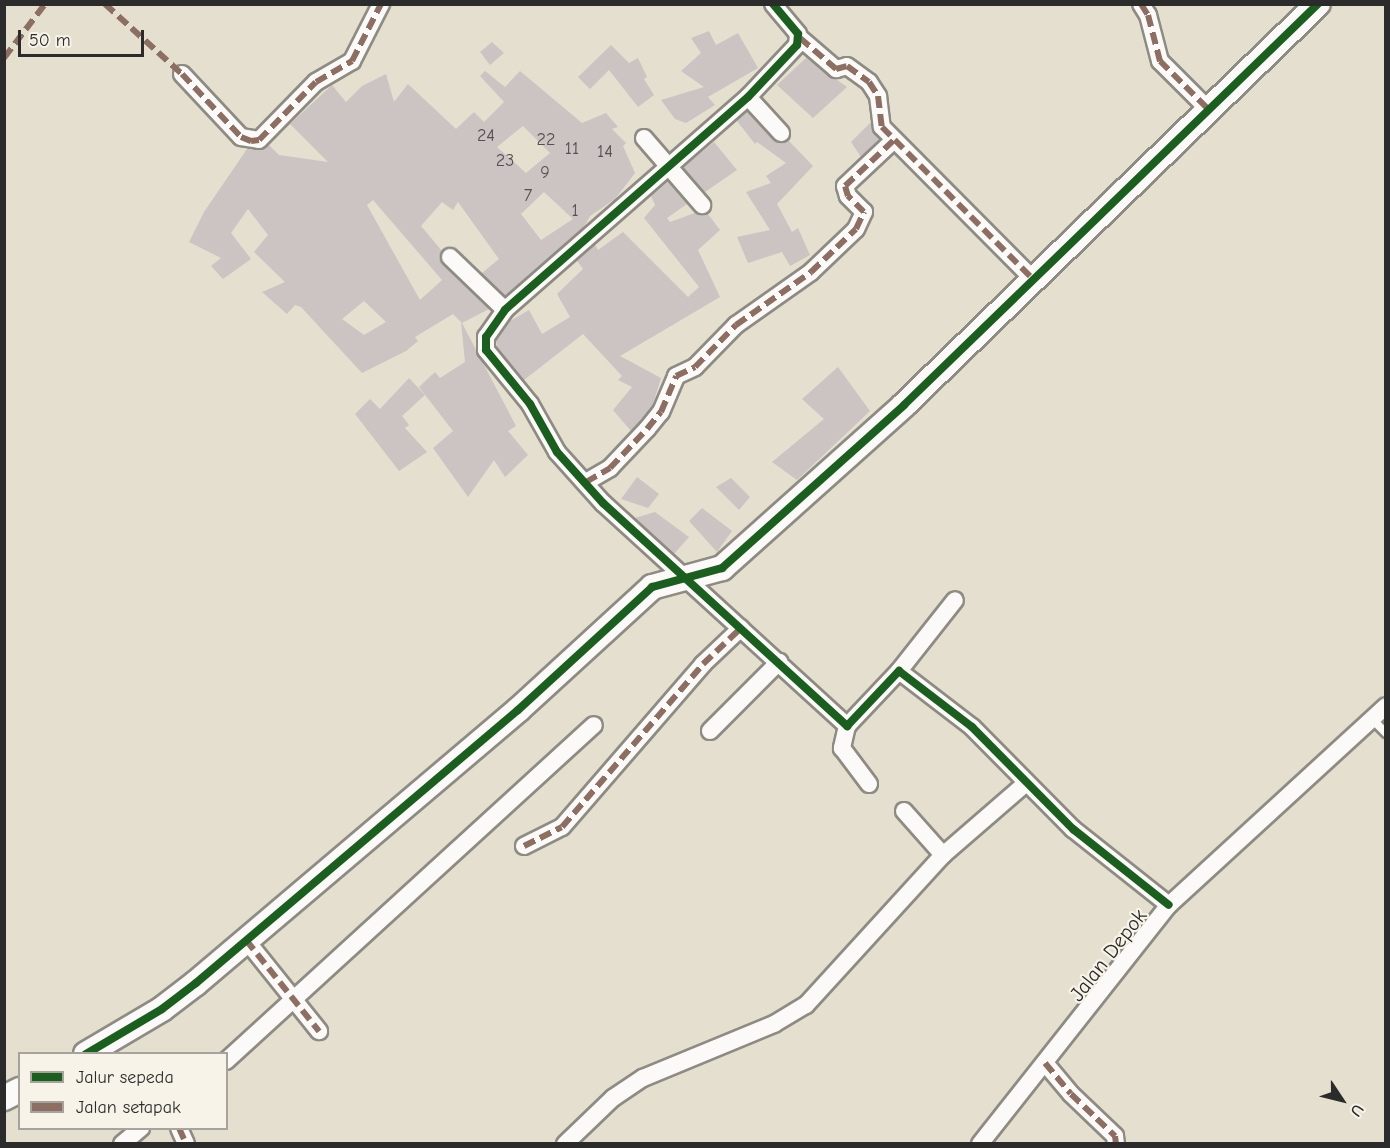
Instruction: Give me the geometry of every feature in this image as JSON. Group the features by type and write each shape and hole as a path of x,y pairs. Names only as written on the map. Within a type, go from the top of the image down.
{"street":[{"path":"182,74 241,137 259,140 316,82 352,61 381,4"},
{"path":"773,4 800,38 836,69 847,66 869,82 878,96 879,121 894,140 1034,280"},
{"path":"1141,4 1151,23 1160,61 1210,111"},
{"path":"88,1052 170,1004 518,710 652,587 685,576 722,568 904,405 1318,4"},
{"path":"800,38 748,97 506,310 486,337 490,358 530,404 557,452 685,576 847,726"},
{"path":"748,97 781,133"},
{"path":"644,138 702,205"},
{"path":"586,482 610,468 647,429 661,411 676,376 696,367 736,325 811,272 856,230 864,212 848,196 845,186 894,140"},
{"path":"450,257 506,310"},
{"path":"870,784 842,748 847,726 899,671 956,600"},
{"path":"524,846 562,827 703,664 741,628"},
{"path":"710,731 779,662"},
{"path":"899,671 972,727 1073,830 1169,905"},
{"name":"Jalan Depok","path":"980,1143 1169,905 1386,706"},
{"path":"228,1059 298,1004 594,725"},
{"path":"565,1143 613,1098 643,1078 774,1024 806,1005 943,855 1026,783"},
{"path":"904,811 943,855"},
{"path":"246,940 319,1031"},
{"path":"1045,1063 1071,1094 1115,1136 1116,1143"},
{"path":"4,1098 18,1091"},
{"path":"122,1143 138,1130"}],"lane":[{"path":"1372,719 1386,733"}],"building":[{"path":"709,31 716,45 738,33 758,68 708,97 715,105 686,123 675,119 661,100 704,87 681,71 701,53 691,38"},
{"path":"492,42 504,53 490,65 480,52"},
{"path":"611,45 629,63 638,58 647,77 644,79 654,95 638,107 609,70 590,89 578,77"},
{"path":"806,58 847,87 813,118 777,85"},
{"path":"485,71 505,87 520,71 582,123 606,113 618,127 612,129 626,143 623,146 635,173 615,199 590,216 584,227 505,296 482,273 499,259 458,202 453,210 442,202 421,226 442,251 443,265 489,309 462,323 516,426 508,431 528,455 505,477 494,460 468,497 433,448 453,431 419,387 435,372 440,378 465,362 461,322 453,314 415,337 418,341 406,351 362,373 301,307 295,305 287,314 262,292 285,282 254,252 268,235 248,209 231,233 251,259 223,279 211,266 221,258 189,242 204,212 247,149 262,150 269,145 279,155 328,162 290,124 332,85 346,102 362,86 386,74 394,102 408,84 456,129 474,112 484,122 504,102 480,76","holes":["523,126 550,153 526,173 497,147","544,192 573,219 541,240 521,214","373,200 442,280 420,300 367,205","364,301 386,322 364,335 342,319"]},
{"path":"747,112 774,140 788,140 813,166 777,204 792,232 798,228 810,255 790,266 782,252 748,263 737,237 770,230 746,192 771,183 766,176 786,163 757,142 755,144 737,121"},
{"path":"871,122 879,139 861,157 851,142"},
{"path":"714,142 737,170 705,192 683,168"},
{"path":"668,182 687,204 667,218 670,222 695,213 708,214 720,230 698,250 720,297 620,356 661,378 652,407 631,431 613,410 632,387 618,380 622,376 583,334 524,380 497,347 496,340 510,321 529,310 542,334 570,317 557,294 583,269 577,261 595,245 598,250 623,232 688,297 699,287 644,218 655,205 651,196"},
{"path":"838,367 870,411 797,480 772,462 824,419 802,399"},
{"path":"409,378 425,395 402,416 409,425 405,428 427,452 399,471 355,414 370,399 380,409"},
{"path":"637,477 659,494 648,508 621,499"},
{"path":"731,478 750,497 739,510 716,487"},
{"path":"702,508 732,531 717,552 689,521"},
{"path":"655,512 689,537 674,554 635,518"}],"marked path":[{"path":"4,58 45,4"},
{"path":"105,4 182,74 241,137 251,141 259,140 316,82 352,61 381,4"},
{"path":"1141,4 1148,15 1160,61 1210,111"},
{"path":"800,38 836,69 847,66 869,82 878,96 882,127 1034,280"},
{"path":"586,482 610,468 647,429 661,412 676,376 695,367 736,325 811,272 856,229 864,212 848,196 845,186 894,140"},
{"path":"524,846 562,827 703,664 741,628"},
{"path":"246,940 319,1031"},
{"path":"1045,1063 1071,1094 1115,1136 1116,1144"},
{"path":"180,1130 186,1144"}],"cycle path":[{"path":"773,4 798,34 797,45 748,97 505,310 486,337 486,350 530,404 557,452 603,503 847,726 899,671 972,727 1073,829 1169,905"},
{"path":"89,1052 162,1009 196,983 518,710 652,587 722,568 904,405 1318,4"}]}
